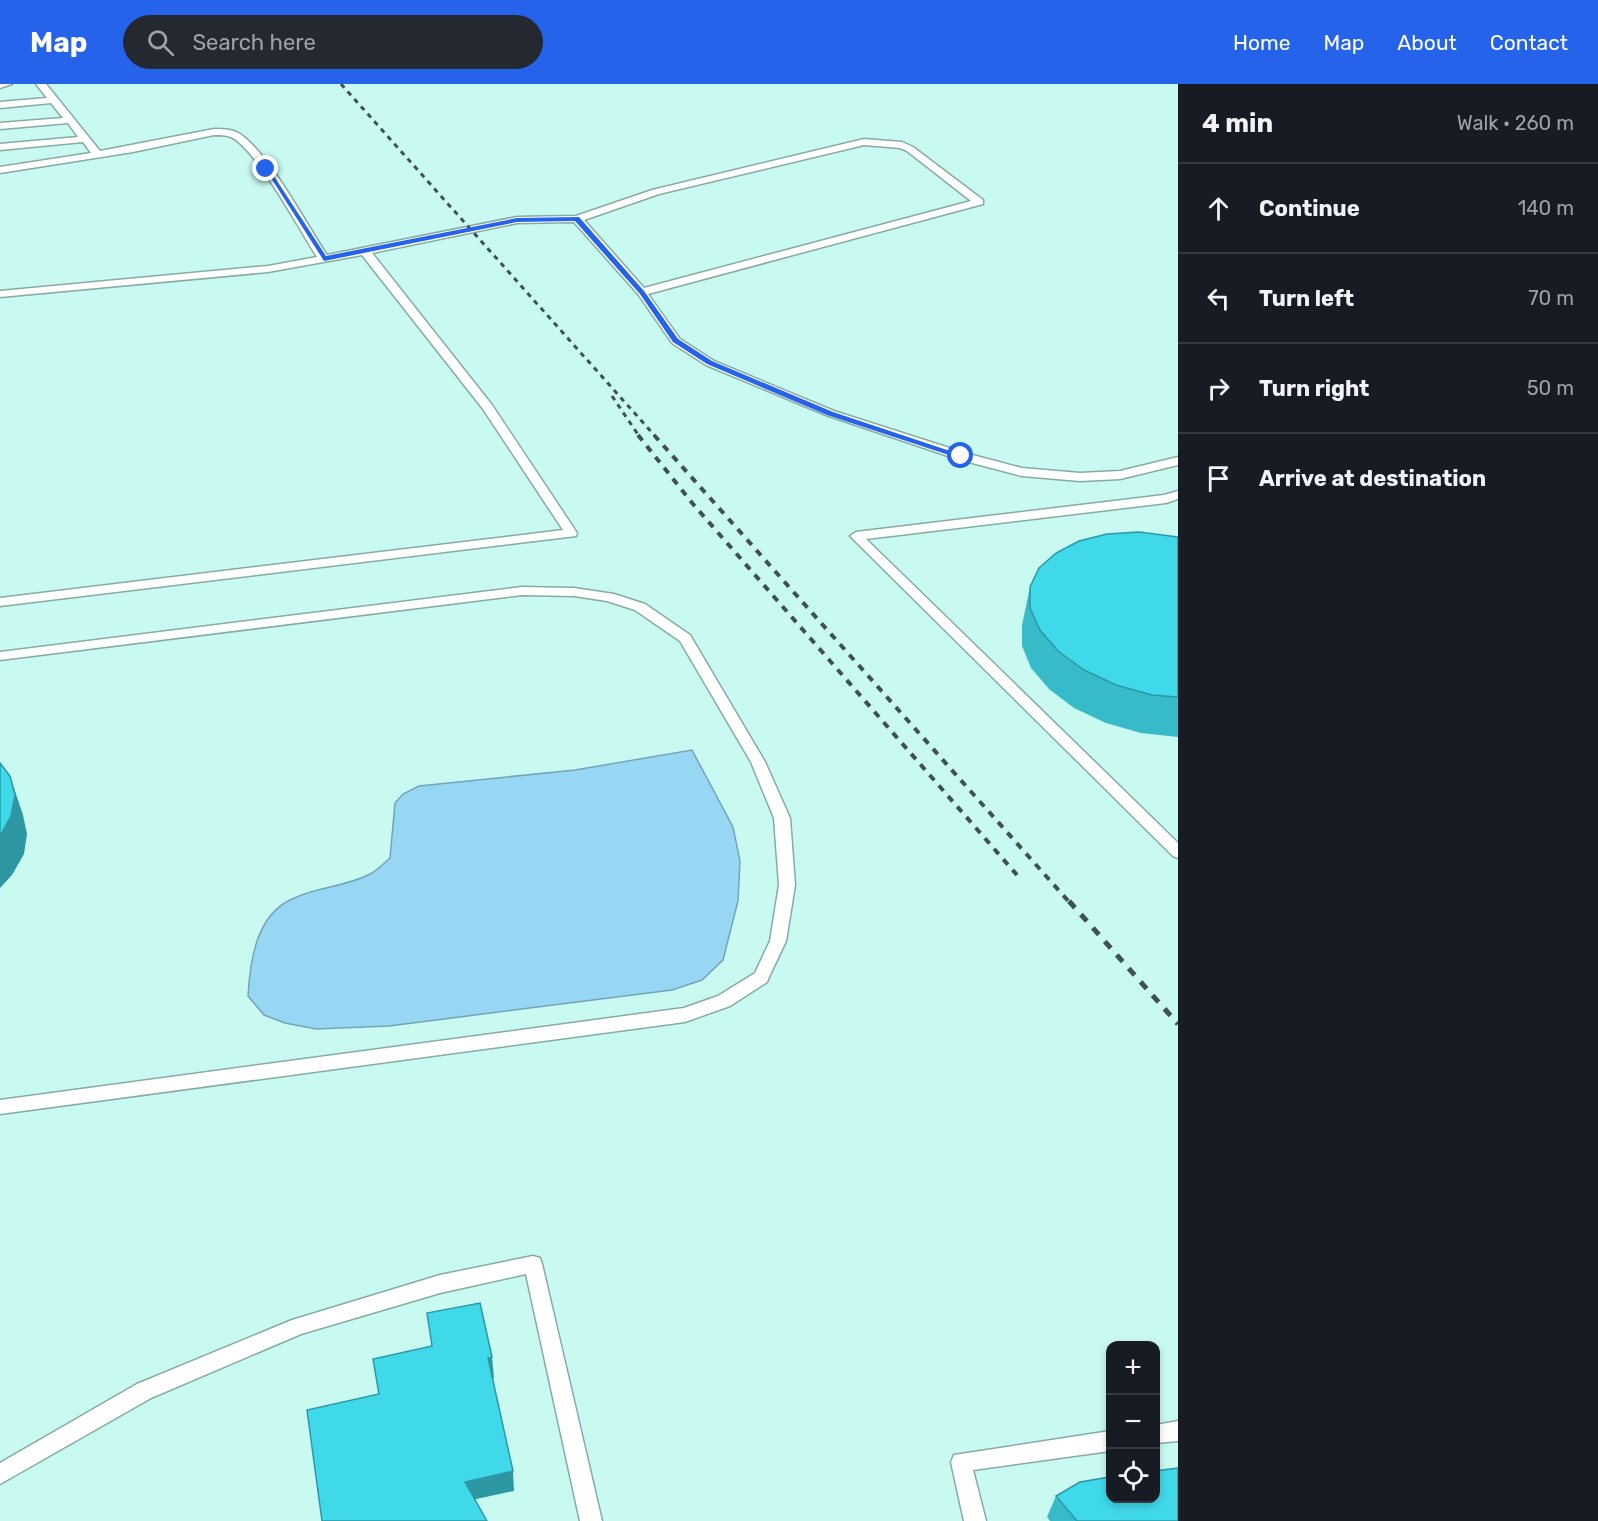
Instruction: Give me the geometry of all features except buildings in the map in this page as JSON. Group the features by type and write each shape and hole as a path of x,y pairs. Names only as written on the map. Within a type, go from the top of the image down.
{"lane":[{"path":"0,85 8,84"},
{"path":"41,84 98,154"},
{"path":"0,105 54,100"},
{"path":"0,126 70,120"},
{"path":"0,169 98,154 214,132 236,134 266,169 324,259"},
{"path":"0,147 86,139"},
{"path":"0,294 268,269 517,220 577,219 656,192 864,142 902,145 910,149 979,202 642,292"},
{"path":"577,219 642,292 676,341 710,363 830,413 961,456 1022,472 1080,477 1120,476 1178,461"},
{"path":"0,602 571,533 488,407 365,251"},
{"path":"1178,495 1154,500 856,536 1178,852"},
{"path":"0,656 522,591 574,592 609,597 640,607 685,638 758,762 782,818 787,885 778,941 761,977 724,1001 685,1016 0,1107"},
{"path":"0,1473 144,1391 299,1326 440,1284 533,1264 591,1521"},
{"path":"1160,1433 1178,1431"},
{"path":"975,1521 961,1462 1106,1442"}],"shaded area":[{"path":"0,84 1178,84 1178,1521 0,1521"},
{"path":"692,750 733,827 740,861 738,901 723,960 702,980 672,990 389,1026 316,1029 285,1023 264,1015 248,996 253,954 257,940 270,916 292,899 359,879 374,872 390,858 395,803 403,794 419,786 575,770"}],"railway":[{"path":"341,84 655,436"},
{"path":"612,396 639,436"},
{"path":"638,435 693,504 1017,875"},
{"path":"654,435 1070,903"},
{"path":"1069,901 1178,1024"}],"route":[{"path":"266,169 324,259 517,220 577,219 642,292 676,341 710,363 830,413 961,456"}]}
